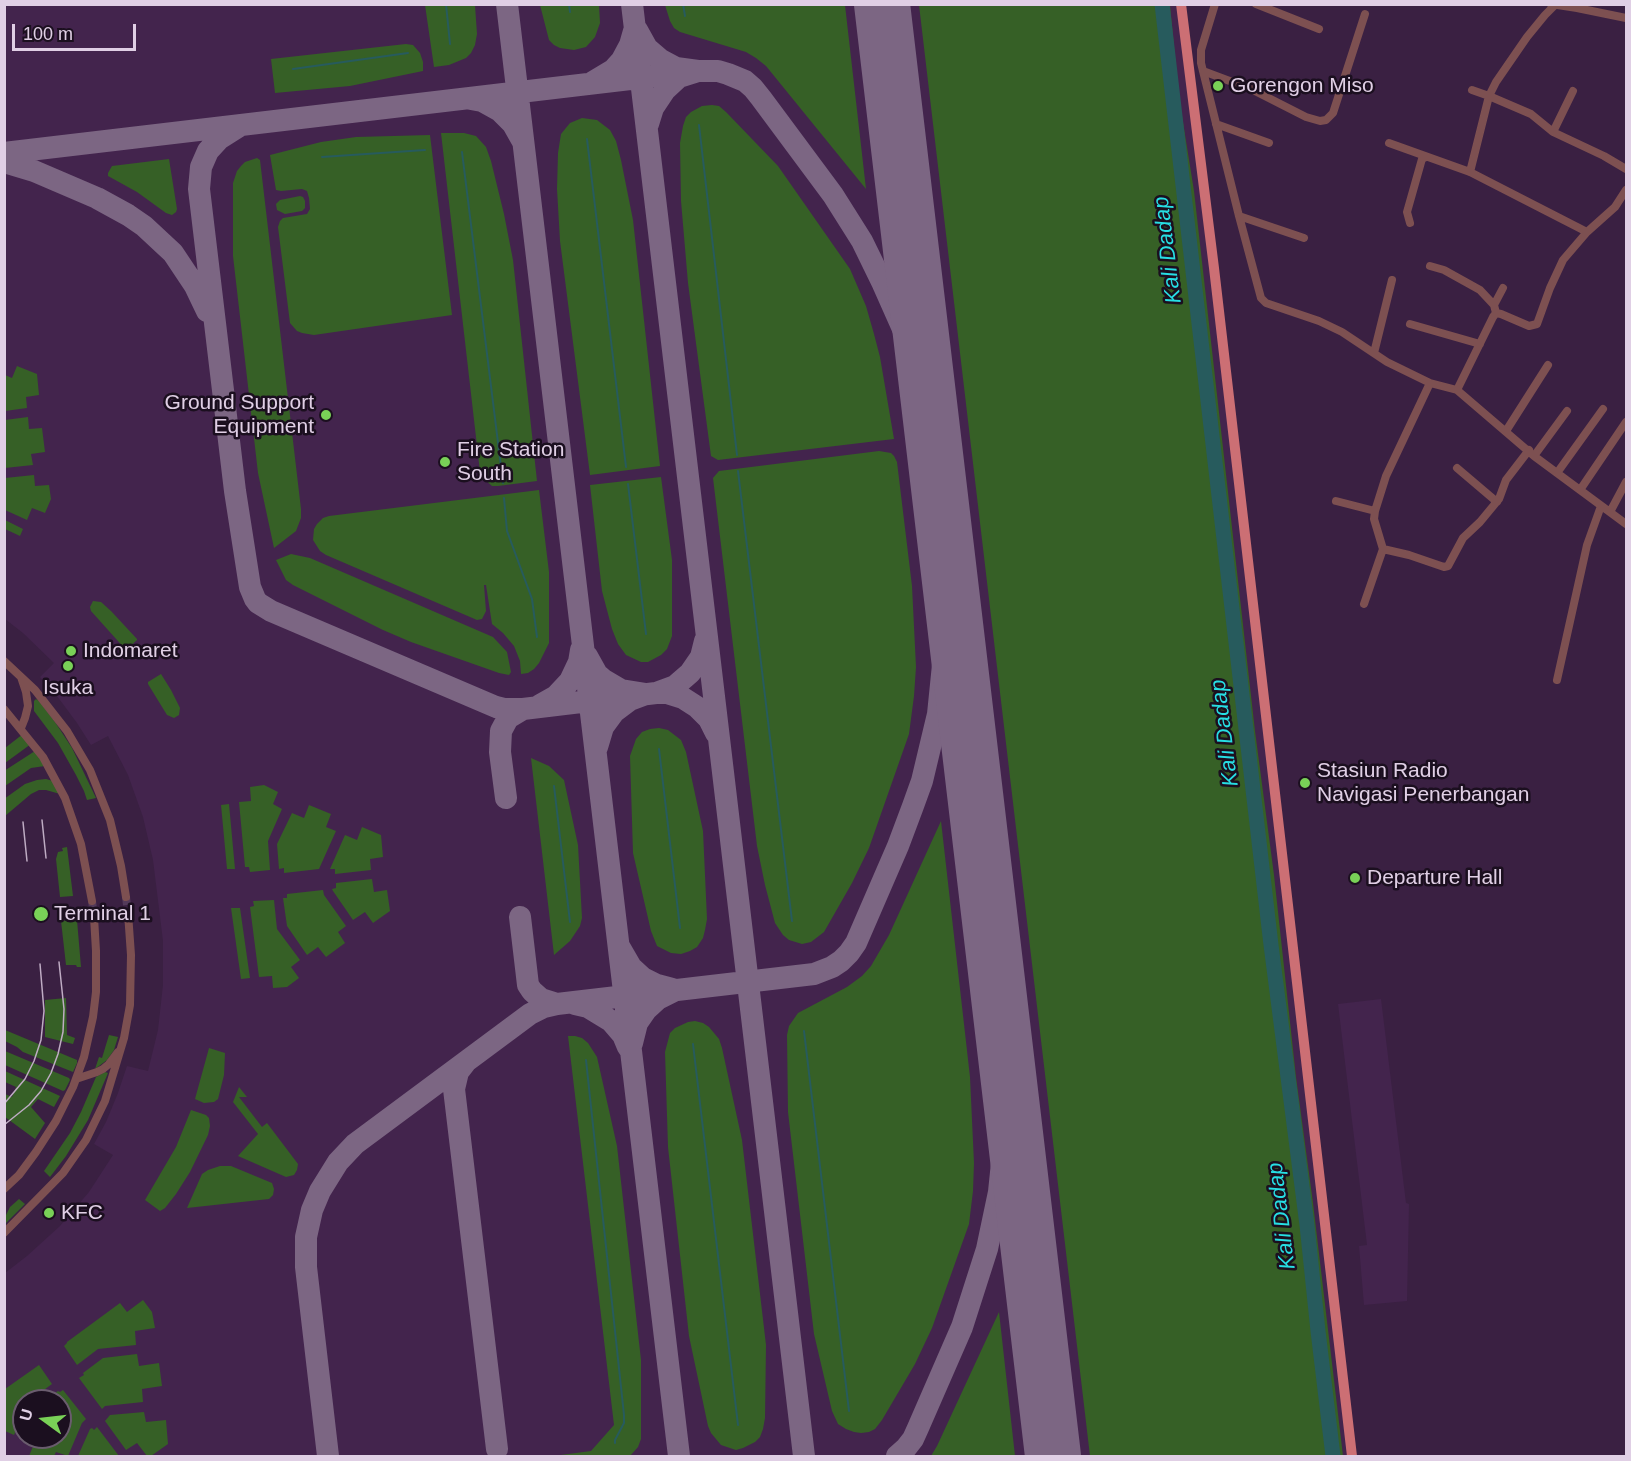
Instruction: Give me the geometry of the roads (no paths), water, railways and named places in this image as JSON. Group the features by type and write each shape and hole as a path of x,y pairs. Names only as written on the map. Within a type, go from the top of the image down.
{"main road":[{"path":"1181,4 1217,291 1352,1456"}],"street":[{"path":"1215,4 1202,50 1203,71 1261,298 1266,303 1342,332 1387,362 1430,383 1457,390 1531,453 1626,524"},
{"path":"1470,172 1490,96 1496,82 1552,5 1626,18"},
{"path":"1263,6 1319,28"},
{"path":"1203,71 1251,89 1306,117 1320,121 1326,120 1333,113 1365,14"},
{"path":"1472,90 1531,114 1553,132 1626,169"},
{"path":"1553,132 1573,91"},
{"path":"1216,124 1269,143"},
{"path":"1389,142 1470,172 1587,232"},
{"path":"1410,223 1407,212 1422,159 1426,157"},
{"path":"1430,266 1444,270 1472,284 1480,290 1495,309 1529,326 1535,325 1563,260 1587,232 1616,207 1626,190"},
{"path":"1239,216 1304,238"},
{"path":"1374,353 1392,280"},
{"path":"1457,390 1480,344 1503,288"},
{"path":"1410,324 1480,344"},
{"path":"1506,431 1548,365"},
{"path":"1364,604 1383,549 1374,519 1375,511 1389,470 1430,383"},
{"path":"1557,473 1603,409"},
{"path":"1383,549 1447,567 1463,538 1497,502 1506,480 1567,411"},
{"path":"1580,490 1626,422"},
{"path":"1457,468 1497,502"},
{"path":"1610,512 1626,482"},
{"path":"1336,501 1375,511"},
{"path":"1557,680 1587,545 1602,506"},
{"path":"4,661 35,690 67,731 90,770 116,842 126,897"},
{"path":"20,674 27,699 27,711 21,728"},
{"path":"4,709 43,757 65,798 81,844 92,901"},
{"path":"4,1233 63,1173 86,1140 105,1101 124,1038 131,991 128,913"},
{"path":"4,1189 36,1152 56,1121 76,1079 90,1034 96,1002 97,973 93,917"},
{"path":"76,1079 97,1072 109,1064 124,1038"}],"waterway":[{"path":"446,4 450,44"},
{"path":"569,4 570,12"},
{"path":"683,4 685,16"},
{"name":"Kali Dadap","path":"1162,4 1271,945 1307,1225 1333,1456"},
{"path":"293,69 408,53"},
{"path":"699,125 737,455"},
{"path":"587,139 626,467"},
{"path":"322,157 425,150"},
{"path":"462,152 503,483"},
{"path":"738,471 792,921"},
{"path":"628,484 646,634"},
{"path":"504,498 507,531 532,599 537,637"},
{"path":"659,749 680,928"},
{"path":"554,786 570,922"},
{"path":"804,1031 849,1411"},
{"path":"693,1044 738,1425"},
{"path":"586,1060 624,1415 624,1423 615,1443"}],"tunnel":[{"path":"126,897 128,913"},
{"path":"92,901 94,917"}],"tram line":[{"path":"42,820 46,858"},
{"path":"23,822 27,861"},
{"path":"4,1125 29,1105 41,1091 58,1054 63,1032 64,1009 59,962"},
{"path":"4,1104 25,1079 41,1040 44,1011 40,964"}],"place":[{"name":"Gorengon Miso","path":"1218,86"},
{"name":"Ground Support Equipment","path":"326,415"},
{"name":"Fire Station South","path":"445,462"},
{"name":"Indomaret","path":"71,651"},
{"name":"Isuka","path":"68,666"},
{"name":"Stasiun Radio Navigasi Penerbangan","path":"1305,783"},
{"name":"Departure Hall","path":"1355,878"},
{"name":"Terminal 1","path":"41,914"},
{"name":"KFC","path":"49,1213"}]}
